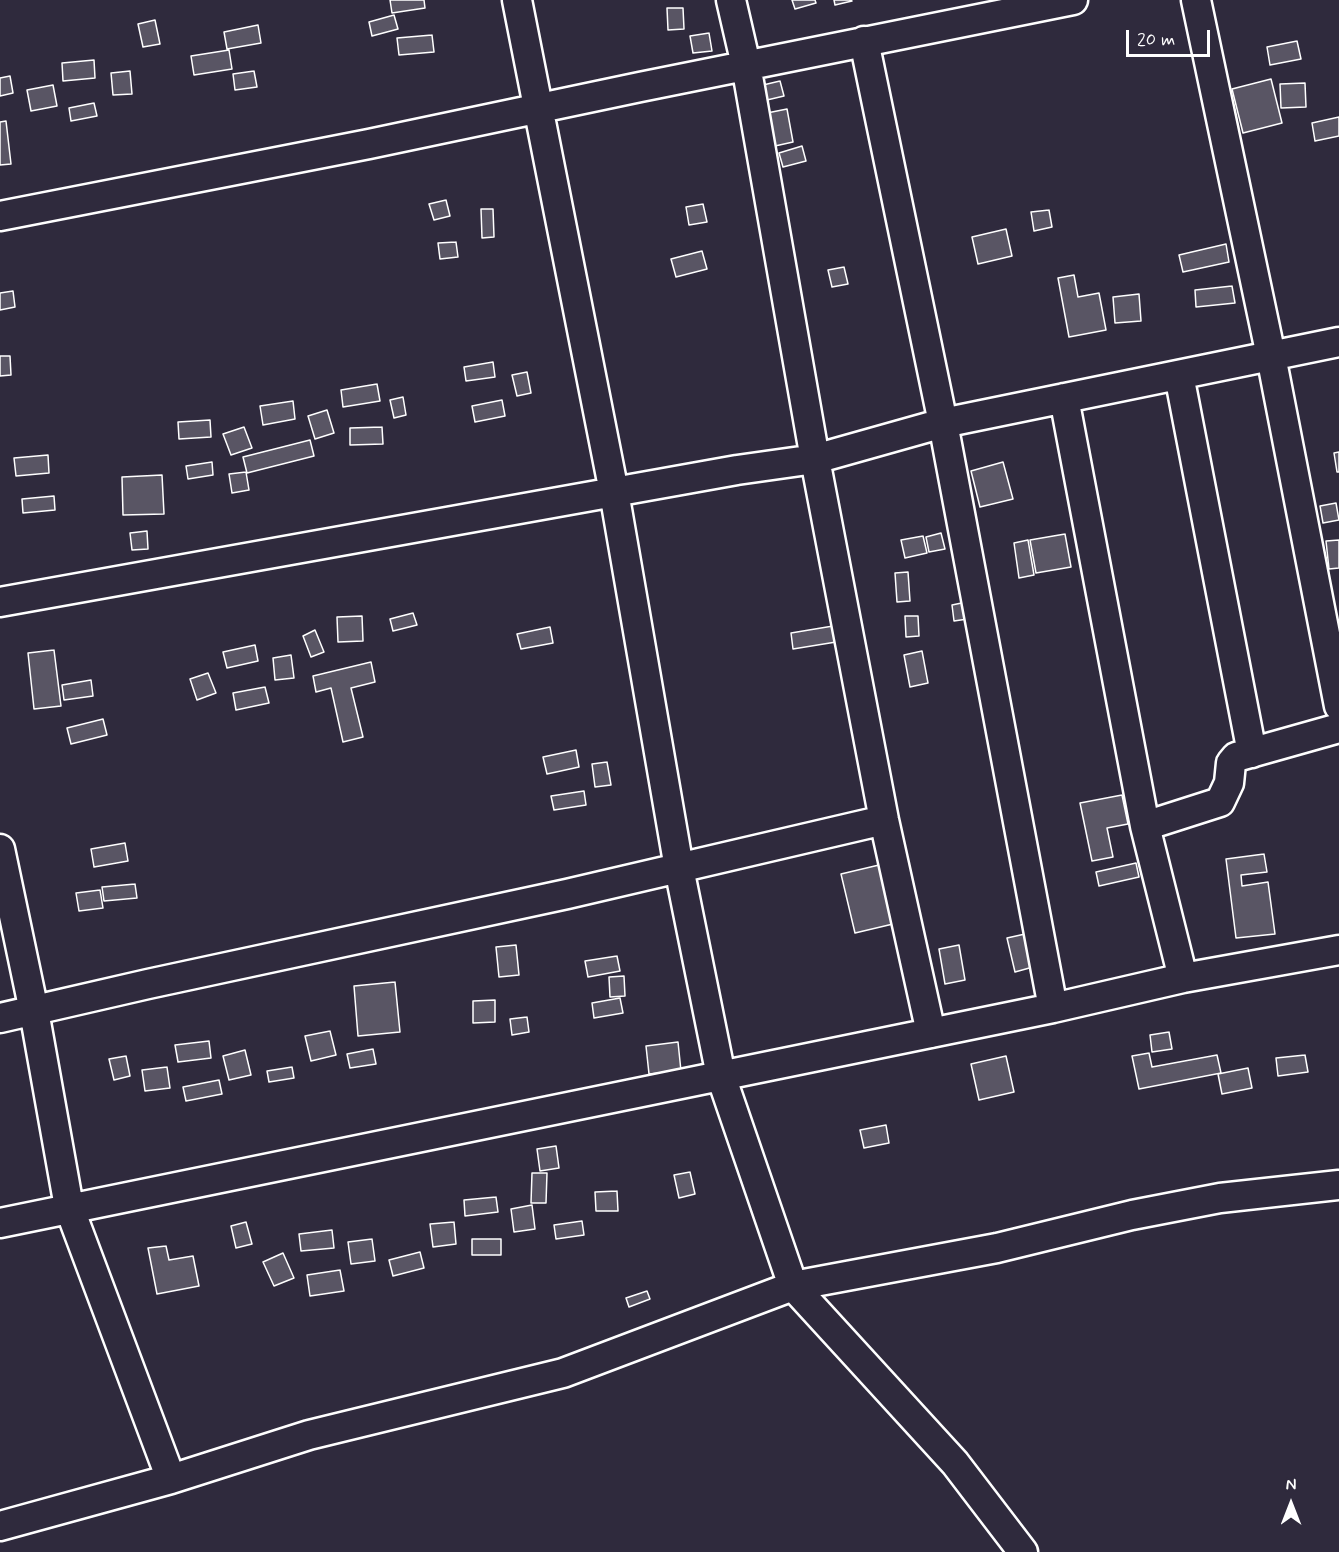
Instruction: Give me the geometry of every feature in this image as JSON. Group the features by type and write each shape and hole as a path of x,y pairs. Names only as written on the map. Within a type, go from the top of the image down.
{"street":[{"path":"517,0 614,492 679,868 721,1076 794,1286 955,1463 1023,1552"},
{"path":"731,0 746,65 815,459 884,820 931,1033"},
{"path":"0,216 539,110 864,41 988,8 1070,0"},
{"path":"1196,0 1271,356 1339,706"},
{"path":"864,41 943,423 1053,1008"},
{"path":"0,602 614,492 815,459 943,423 1339,342"},
{"path":"1179,375 1252,753"},
{"path":"1064,398 1145,826 1183,978"},
{"path":"1145,826 1220,802 1229,783 1231,763 1236,757 1339,728"},
{"path":"0,1018 679,868 884,820"},
{"path":"0,849 34,1011 69,1207 171,1479"},
{"path":"0,1223 69,1207 1053,1008 1183,978 1339,950"},
{"path":"0,1526 171,1479 309,1435 563,1373 794,1286 997,1248 1132,1215 1220,1198 1339,1185"}],"building":[{"path":"390,0 424,0 425,8 392,13"},
{"path":"792,0 815,0 816,3 795,9"},
{"path":"834,0 851,0 852,1 835,5"},
{"path":"667,8 683,8 684,29 668,30"},
{"path":"394,15 398,29 372,36 369,22"},
{"path":"155,20 160,44 143,47 138,24"},
{"path":"258,25 261,43 227,49 224,32"},
{"path":"709,33 712,51 693,53 690,36"},
{"path":"432,35 434,52 399,55 397,38"},
{"path":"1297,41 1301,59 1270,65 1267,47"},
{"path":"229,50 232,69 194,75 191,56"},
{"path":"94,60 95,78 63,81 62,63"},
{"path":"130,71 132,94 113,95 111,73"},
{"path":"254,71 257,87 235,90 233,74"},
{"path":"10,76 13,93 0,96 0,78"},
{"path":"1271,79 1282,123 1243,133 1232,89"},
{"path":"780,81 784,96 767,100 763,85"},
{"path":"1305,83 1306,107 1281,108 1280,84"},
{"path":"53,85 57,106 31,111 27,90"},
{"path":"94,103 97,116 71,121 69,108"},
{"path":"787,109 793,142 775,146 767,113"},
{"path":"1339,117 1339,136 1315,141 1312,123"},
{"path":"6,121 11,164 0,165 0,122"},
{"path":"802,146 806,161 783,167 779,153"},
{"path":"446,200 450,216 434,220 429,204"},
{"path":"703,204 707,222 689,225 686,207"},
{"path":"481,209 493,209 494,237 482,238"},
{"path":"1049,210 1052,227 1034,231 1031,212"},
{"path":"1006,229 1012,256 978,264 972,237"},
{"path":"456,242 458,257 440,259 438,243"},
{"path":"1226,244 1229,262 1183,272 1179,255"},
{"path":"702,251 707,269 676,277 671,259"},
{"path":"844,267 848,284 832,287 828,270"},
{"path":"1074,275 1078,297 1099,293 1106,330 1069,337 1058,278"},
{"path":"1232,286 1235,303 1196,307 1195,290"},
{"path":"13,291 15,307 0,310 0,293"},
{"path":"1139,294 1141,321 1115,323 1113,297"},
{"path":"0,356 10,356 11,375 0,376"},
{"path":"493,362 495,377 466,381 464,367"},
{"path":"527,372 531,393 517,396 512,375"},
{"path":"377,384 380,401 343,407 341,390"},
{"path":"403,397 406,415 394,418 390,400"},
{"path":"502,400 505,416 475,422 472,406"},
{"path":"293,401 295,419 263,425 260,406"},
{"path":"327,410 334,433 315,439 308,416"},
{"path":"210,420 211,437 179,439 178,422"},
{"path":"244,427 252,448 231,455 223,434"},
{"path":"382,427 383,444 350,445 350,428"},
{"path":"310,440 314,456 247,473 243,457"},
{"path":"1339,452 1339,472 1337,472 1334,453"},
{"path":"48,455 49,473 16,476 14,458"},
{"path":"212,462 213,475 188,479 186,466"},
{"path":"1003,462 1013,499 980,507 971,471"},
{"path":"246,472 249,490 232,493 229,474"},
{"path":"162,475 164,514 123,515 122,477"},
{"path":"54,496 55,510 23,513 22,499"},
{"path":"1336,503 1339,520 1323,523 1320,506"},
{"path":"147,531 148,549 132,550 130,533"},
{"path":"941,533 945,549 929,552 926,537"},
{"path":"1065,534 1071,567 1036,573 1030,540"},
{"path":"923,536 927,553 905,558 901,540"},
{"path":"1028,540 1034,575 1019,578 1014,543"},
{"path":"1339,540 1339,568 1329,569 1326,541"},
{"path":"908,572 910,601 897,602 895,573"},
{"path":"971,601 974,618 954,621 952,605"},
{"path":"413,613 417,625 393,631 390,619"},
{"path":"362,616 363,641 338,642 337,617"},
{"path":"905,616 918,616 919,636 906,637"},
{"path":"833,626 836,642 793,649 791,633"},
{"path":"550,627 553,643 521,649 517,634"},
{"path":"315,630 324,652 311,657 303,636"},
{"path":"255,645 258,661 227,668 223,652"},
{"path":"54,650 61,706 34,709 28,653"},
{"path":"922,651 928,683 910,687 904,655"},
{"path":"291,655 294,678 275,680 273,658"},
{"path":"371,662 375,682 351,688 363,737 343,742 331,688 316,692 313,676"},
{"path":"208,673 216,693 197,700 190,679"},
{"path":"91,680 93,696 64,700 62,685"},
{"path":"265,687 269,703 236,710 233,693"},
{"path":"103,719 107,735 71,744 67,728"},
{"path":"576,750 579,767 547,774 543,757"},
{"path":"607,762 611,785 595,787 592,764"},
{"path":"584,791 586,805 554,810 551,796"},
{"path":"1122,795 1128,824 1107,828 1113,857 1092,861 1080,803"},
{"path":"125,843 128,861 94,867 91,849"},
{"path":"1264,854 1267,872 1241,875 1242,886 1268,882 1275,934 1236,938 1226,859"},
{"path":"1136,863 1139,877 1099,886 1096,872"},
{"path":"879,865 893,924 855,933 841,874"},
{"path":"135,884 137,898 104,901 102,887"},
{"path":"100,890 103,908 79,911 76,893"},
{"path":"1025,934 1033,967 1015,972 1007,938"},
{"path":"516,945 519,975 499,977 496,947"},
{"path":"959,945 965,980 945,984 939,949"},
{"path":"617,956 620,971 588,977 585,961"},
{"path":"624,976 625,996 610,997 609,977"},
{"path":"395,982 400,1032 358,1036 354,986"},
{"path":"620,998 623,1013 594,1018 592,1003"},
{"path":"495,1000 495,1022 473,1023 473,1001"},
{"path":"527,1017 529,1032 512,1035 510,1019"},
{"path":"330,1031 336,1055 311,1061 305,1036"},
{"path":"1169,1032 1172,1049 1152,1052 1150,1035"},
{"path":"209,1041 211,1058 178,1062 175,1045"},
{"path":"678,1042 681,1071 649,1074 646,1046"},
{"path":"373,1049 376,1064 350,1068 347,1054"},
{"path":"245,1050 251,1075 229,1080 223,1056"},
{"path":"1149,1053 1152,1067 1217,1055 1221,1073 1139,1089 1132,1056"},
{"path":"1305,1055 1308,1072 1278,1076 1276,1058"},
{"path":"126,1056 130,1076 114,1080 109,1059"},
{"path":"1006,1056 1014,1092 979,1100 971,1064"},
{"path":"167,1067 170,1088 145,1091 142,1070"},
{"path":"292,1067 294,1078 269,1082 267,1071"},
{"path":"1248,1068 1252,1088 1222,1094 1218,1074"},
{"path":"219,1080 222,1094 186,1101 183,1087"},
{"path":"886,1125 889,1143 864,1148 860,1130"},
{"path":"556,1146 559,1168 540,1171 537,1149"},
{"path":"690,1172 695,1194 679,1198 674,1175"},
{"path":"532,1173 547,1173 546,1203 531,1203"},
{"path":"617,1191 618,1211 596,1211 595,1192"},
{"path":"496,1197 498,1212 465,1216 464,1200"},
{"path":"532,1205 535,1229 514,1232 511,1209"},
{"path":"582,1221 584,1235 556,1239 554,1225"},
{"path":"246,1222 252,1244 236,1248 231,1226"},
{"path":"454,1222 456,1244 433,1247 430,1224"},
{"path":"332,1230 334,1248 301,1251 299,1234"},
{"path":"372,1239 375,1261 351,1264 348,1242"},
{"path":"472,1239 501,1239 501,1255 472,1255"},
{"path":"166,1246 169,1260 193,1256 199,1286 157,1294 148,1248"},
{"path":"420,1252 424,1268 393,1276 389,1260"},
{"path":"283,1253 294,1278 274,1286 263,1262"},
{"path":"340,1270 344,1291 310,1296 307,1275"},
{"path":"647,1291 650,1299 629,1307 626,1298"}]}
